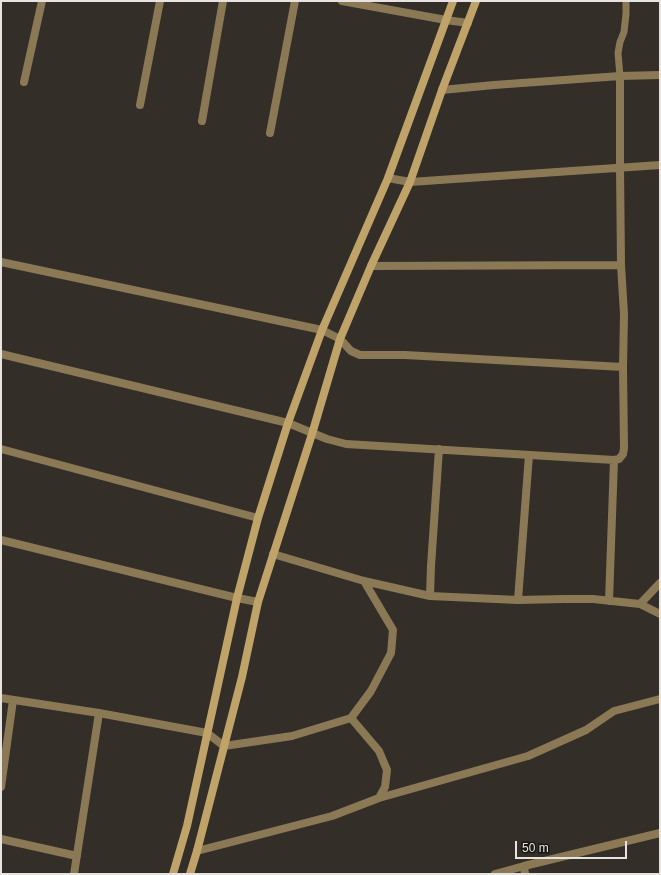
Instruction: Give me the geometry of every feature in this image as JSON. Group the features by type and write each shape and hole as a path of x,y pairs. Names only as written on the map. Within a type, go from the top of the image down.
{"main road":[{"path":"174,874 187,826 237,598 258,518 288,423 322,330 388,178 453,1"},
{"path":"190,874 242,678 258,602 312,434 340,340 371,266 410,182 442,90 476,1"}],"street":[{"path":"24,82 42,1"},
{"path":"140,105 160,1"},
{"path":"202,122 224,1"},
{"path":"270,133 295,1"},
{"path":"342,1 468,23"},
{"path":"442,90 620,76 660,75"},
{"path":"1,354 288,423 312,434 346,444 614,460 619,459 623,454 624,448 624,314 621,265 620,76"},
{"path":"388,178 410,182 660,165"},
{"path":"1,262 322,330 340,340 351,351 360,355 405,355 623,367"},
{"path":"371,266 621,265"},
{"path":"1,449 258,518"},
{"path":"430,596 439,450"},
{"path":"518,600 529,455"},
{"path":"609,601 614,460"},
{"path":"1,540 258,602"},
{"path":"273,554 364,581 430,596 518,600 564,599 609,601 640,604 660,614"},
{"path":"1,698 99,713 207,733 224,746 292,736 351,718 371,691 391,652 392,630 364,581"},
{"path":"640,604 660,583"},
{"path":"197,851 332,816 379,798 528,756 586,730 614,712 660,699"},
{"path":"1,787 13,700"},
{"path":"74,874 99,713"},
{"path":"351,718 379,751 387,770 385,787 379,798"},
{"path":"495,874 525,870 660,833"},
{"path":"1,839 77,856"}],"lane":[{"path":"620,76 618,53 624,32 626,1"}]}
